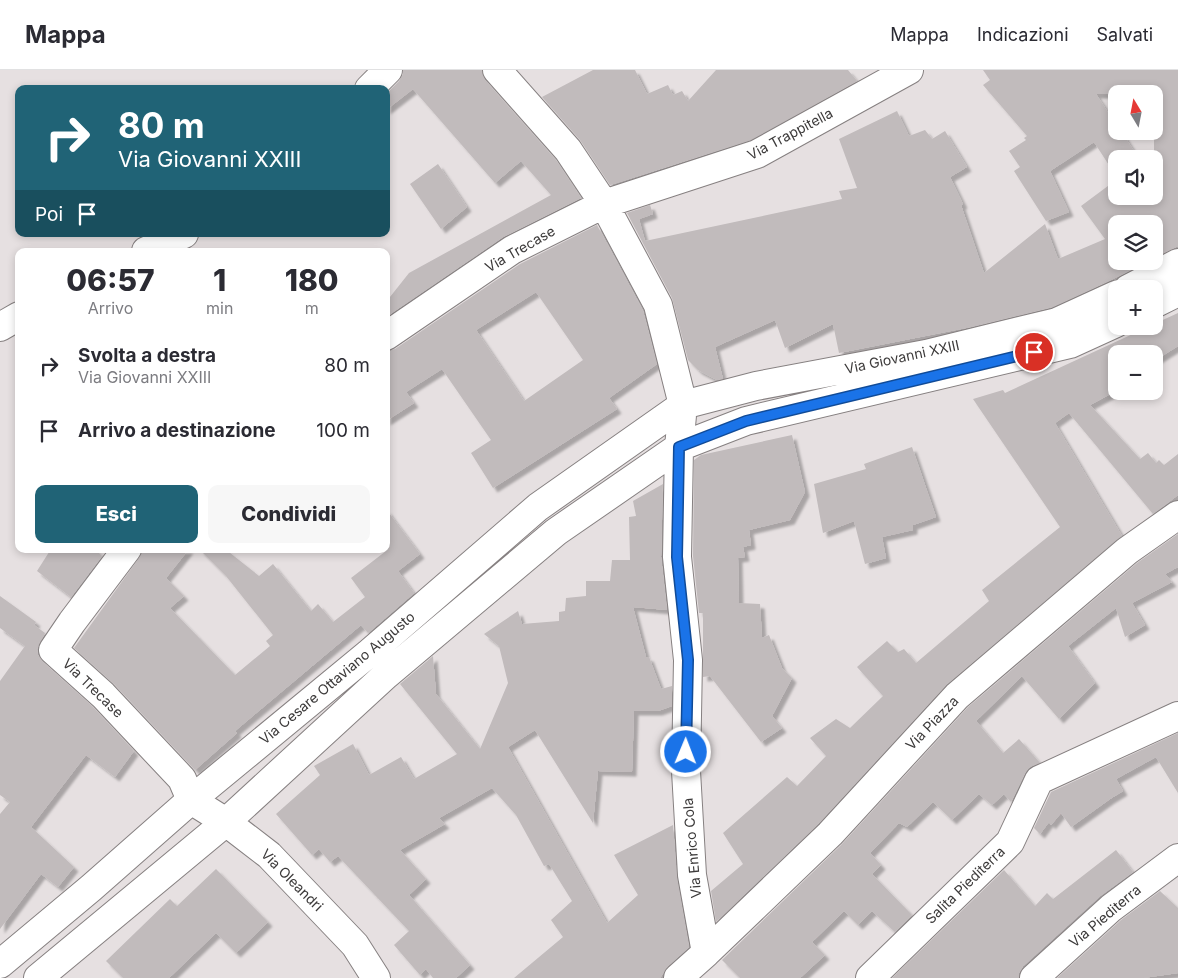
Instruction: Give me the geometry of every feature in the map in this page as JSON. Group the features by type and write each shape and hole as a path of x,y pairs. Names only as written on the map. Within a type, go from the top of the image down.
{"street":[{"path":"373,85 388,70"},
{"name":"Via Enrico Cola","path":"498,70 568,150 604,204 658,305 682,405 679,447 677,557 688,660 686,770 692,875 706,953"},
{"name":"Via Trappitella","path":"666,184 757,154 908,70"},
{"name":"Via Trecase","path":"390,333 512,250 604,204 666,184"},
{"path":"153,248 177,237"},
{"path":"1145,280 1178,263"},
{"path":"1163,300 1178,292"},
{"name":"Via Giovanni XXIII","path":"682,405 756,386 926,354 1057,322 1108,299"},
{"path":"0,327 15,318"},
{"name":"Via Giovanni XXIII","path":"679,447 746,421 1070,344 1108,327"},
{"name":"Via Cesare Ottaviano Augusto","path":"0,964 91,888 191,800 368,654 538,507 682,405"},
{"path":"38,978 226,822 386,675 556,532 679,447"},
{"name":"Via Piazza","path":"706,953 830,834 957,696 1127,551 1178,515"},
{"name":"Via Trecase","path":"124,553 53,650 103,695 182,779 191,800"},
{"name":"Salita Piediterra","path":"870,978 1010,842 1039,780 1178,716"},
{"name":"Via Oleandri","path":"191,800 226,822 276,862 355,944 376,978"},
{"name":"Via Piediterra","path":"1034,978 1111,908 1178,858"},
{"path":"678,978 706,953"}],"building":[{"path":"403,70 482,70 485,80 556,160 581,198 503,237 390,314 390,297 409,273 551,195 521,161 495,183 413,89 390,107 390,90 403,74"},
{"path":"593,70 635,70 647,94 668,85 673,95 682,91 688,101 716,70 848,70 857,81 751,140 610,185 580,140 542,97"},
{"path":"983,70 1178,70 1178,246 1163,254 1163,215 1108,215 1108,270 1130,270 1053,307 971,327 839,353 833,324 785,348 775,320 715,347 723,379 717,380 698,370 688,360 672,298 627,213 650,205 653,214 639,219 645,241 842,199 839,191 857,188 839,139 897,111 909,136 925,130 932,139 945,131 967,167 950,177 963,204 961,205 984,273 1045,224 1058,259 1105,239 1081,206 1108,186 1108,205 1163,205 1163,150 1154,150 1154,140 1163,140 1163,85 1108,85 1108,94 1096,94 1108,113 1108,140 1127,140 1133,150 1108,150 1108,164 1094,142 1050,171 1069,212 1046,221 1014,171 1020,167 1009,151 1026,140 1024,138 1027,136 983,85 990,80"},
{"path":"438,164 467,207 441,229 410,184"},
{"path":"597,225 643,311 657,364 609,398 617,409 493,488 471,453 491,440 442,369 406,392 414,403 390,418 390,350 395,349 520,264","holes":["536,292 583,360 524,401 476,330"]},
{"path":"1178,313 1178,346 1163,355 1163,345 1109,345 1131,335 1163,335 1163,320"},
{"path":"1108,345 1108,395 1090,405 1140,459 1148,453 1156,463 1159,460 1164,465 1178,454 1178,495 1153,514 1069,413 1055,423 1122,536 947,684 819,823 716,922 711,891 743,864 723,833 787,777 797,786 826,756 810,738 836,719 850,728 883,696 857,667 887,641 898,652 904,649 916,663 989,601 982,590 1060,527 973,399 1003,390 1005,393"},
{"path":"792,435 805,492 790,520 749,530 751,545 743,547 745,557 738,558 739,603 760,604 762,638 769,635 782,668 792,678 772,716 782,728 761,742 710,676 703,677 703,613 699,613 693,556 694,460 701,455"},
{"path":"912,447 936,517 913,525 913,530 882,537 886,558 865,564 854,521 823,533 814,484 866,469 864,464"},
{"path":"663,484 661,557 667,610 633,607 646,657 649,657 661,689 672,686 672,706 658,711 634,711 632,772 598,771 593,823 535,730 508,747 607,923 638,895 614,855 673,825 677,878 689,947 668,966 660,978 514,978 563,937 551,920 572,901 549,864 544,866 516,815 492,788 439,818 445,824 400,850 426,879 409,895 470,965 456,978 433,978 426,969 420,975 394,945 409,931 338,856 330,862 319,849 312,855 276,814 320,775 314,766 353,744 369,775 401,757 414,779 457,754 400,684 433,656 436,694 480,749 508,683 499,646 484,634 518,611 522,624 559,621 559,612 565,611 566,598 586,596 586,581 610,581 612,560 630,560 629,517 636,516 633,501"},
{"path":"390,514 420,554 398,571 414,593 368,633 361,625 235,731 237,733 195,770 114,684 74,648 139,558 141,553 186,553 166,578 184,596 170,608 235,675 270,646 266,641 273,635 226,576 203,553 230,553 259,576 273,564 311,611 318,604 333,622 365,597 351,578 383,553 390,553"},
{"path":"1178,534 1178,567 1165,574 1172,582 1132,603 1145,625 1125,637 1116,608 1068,646 1095,683 1059,719 1022,676 976,721 1003,753 1019,739 1040,763 1032,766 1025,773 1011,802 1004,794 992,805 979,794 952,820 933,802 907,827 899,823 870,853 881,865 872,874 912,915 895,932 872,911 858,925 844,911 812,942 825,955 800,978 740,978 722,960 841,845 968,707 1137,563"},
{"path":"48,553 99,553 102,556 71,597 37,571"},
{"path":"0,596 36,622 34,625 45,633 37,649 42,661 92,706 134,751 115,777 86,755 31,827 74,867 58,887 41,874 0,929 0,814 10,802 0,795 0,681 25,646 0,628"},
{"path":"1178,733 1178,793 1156,757 1116,779 1123,791 1071,827 1061,813 1051,825 1049,822 1040,834 1034,828 1051,792"},
{"path":"1116,850 1133,872 1100,896 1023,966 1019,973 1019,978 892,978 1004,870 1035,906 1047,893 1053,899"},
{"path":"216,869 268,922 236,953 216,933 169,978 123,978 106,961 170,899 177,906"},
{"path":"1160,891 1178,908 1178,973 1143,978 1057,978 1121,920"}],"route":[{"path":"686,752 688,660 677,557 679,447 746,421 1034,352"}]}
